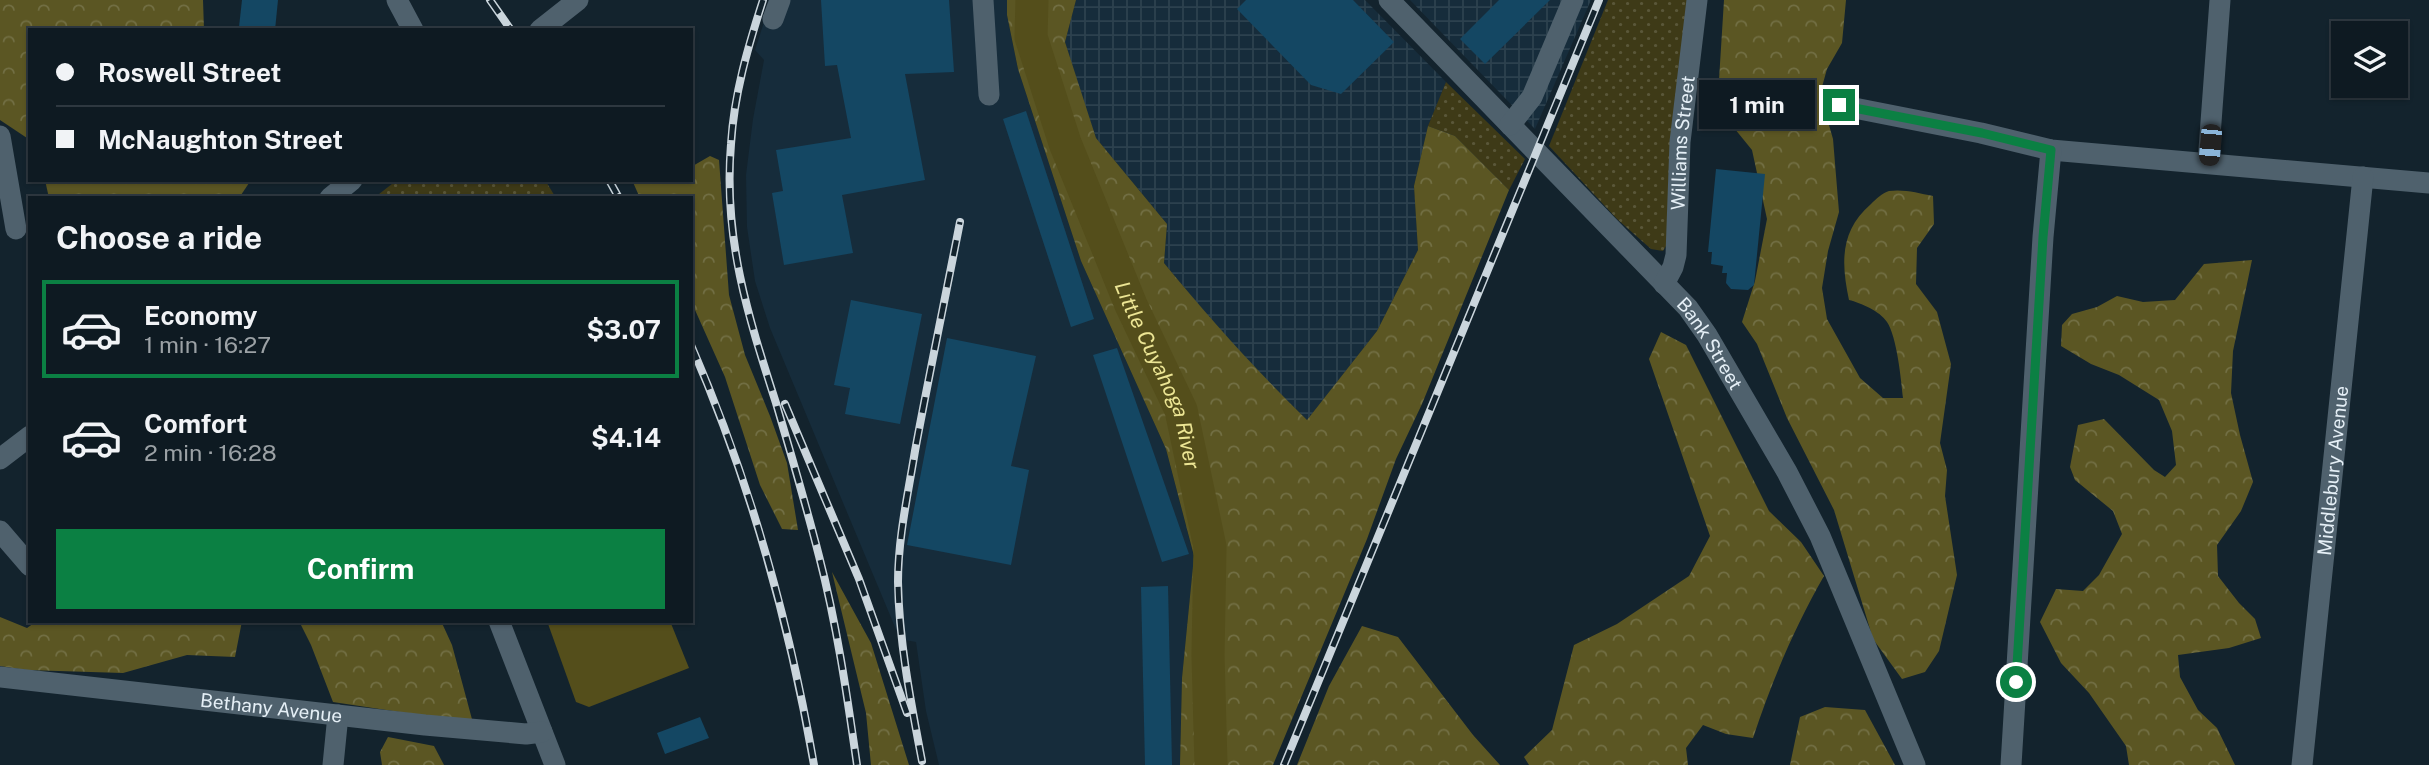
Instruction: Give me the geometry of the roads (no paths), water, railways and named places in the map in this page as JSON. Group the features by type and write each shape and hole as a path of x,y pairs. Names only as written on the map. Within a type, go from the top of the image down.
{"street":[{"path":"397,0 412,28"},
{"path":"543,28 578,0"},
{"path":"983,0 989,95"},
{"name":"Bank Street","path":"1389,0 1688,309 1707,335 1821,536 1915,765"},
{"path":"1510,125 1532,97 1573,0"},
{"name":"Williams Street","path":"1664,284 1676,255 1680,142 1697,0"},
{"path":"2208,163 2220,0"},
{"path":"1839,105 1982,133 2051,150 2429,183"},
{"path":"0,136 15,229"},
{"path":"2011,765 2043,237 2051,150"},
{"name":"Middlebury Avenue","path":"2302,765 2363,177"},
{"path":"0,459 26,447"},
{"path":"0,531 28,564"},
{"path":"500,623 555,765"},
{"name":"Bethany Avenue","path":"0,677 338,715 526,734 542,732"},
{"path":"333,765 338,715"}],"waterway":[{"name":"Little Cuyahoga River","path":"1032,0 1031,37 1065,143 1131,305 1181,410 1210,547 1208,655 1211,765"}],"railway":[{"path":"490,0 510,28"},
{"path":"763,0 742,71 735,107 729,179 734,244 747,308 825,582 841,660 857,765"},
{"path":"1284,765 1599,0"},
{"path":"610,182 618,196"},
{"path":"922,761 903,650 898,566 915,451 960,222"},
{"path":"693,350 732,448 765,552 793,657 814,765"},
{"path":"785,404 859,579 907,713"}]}
